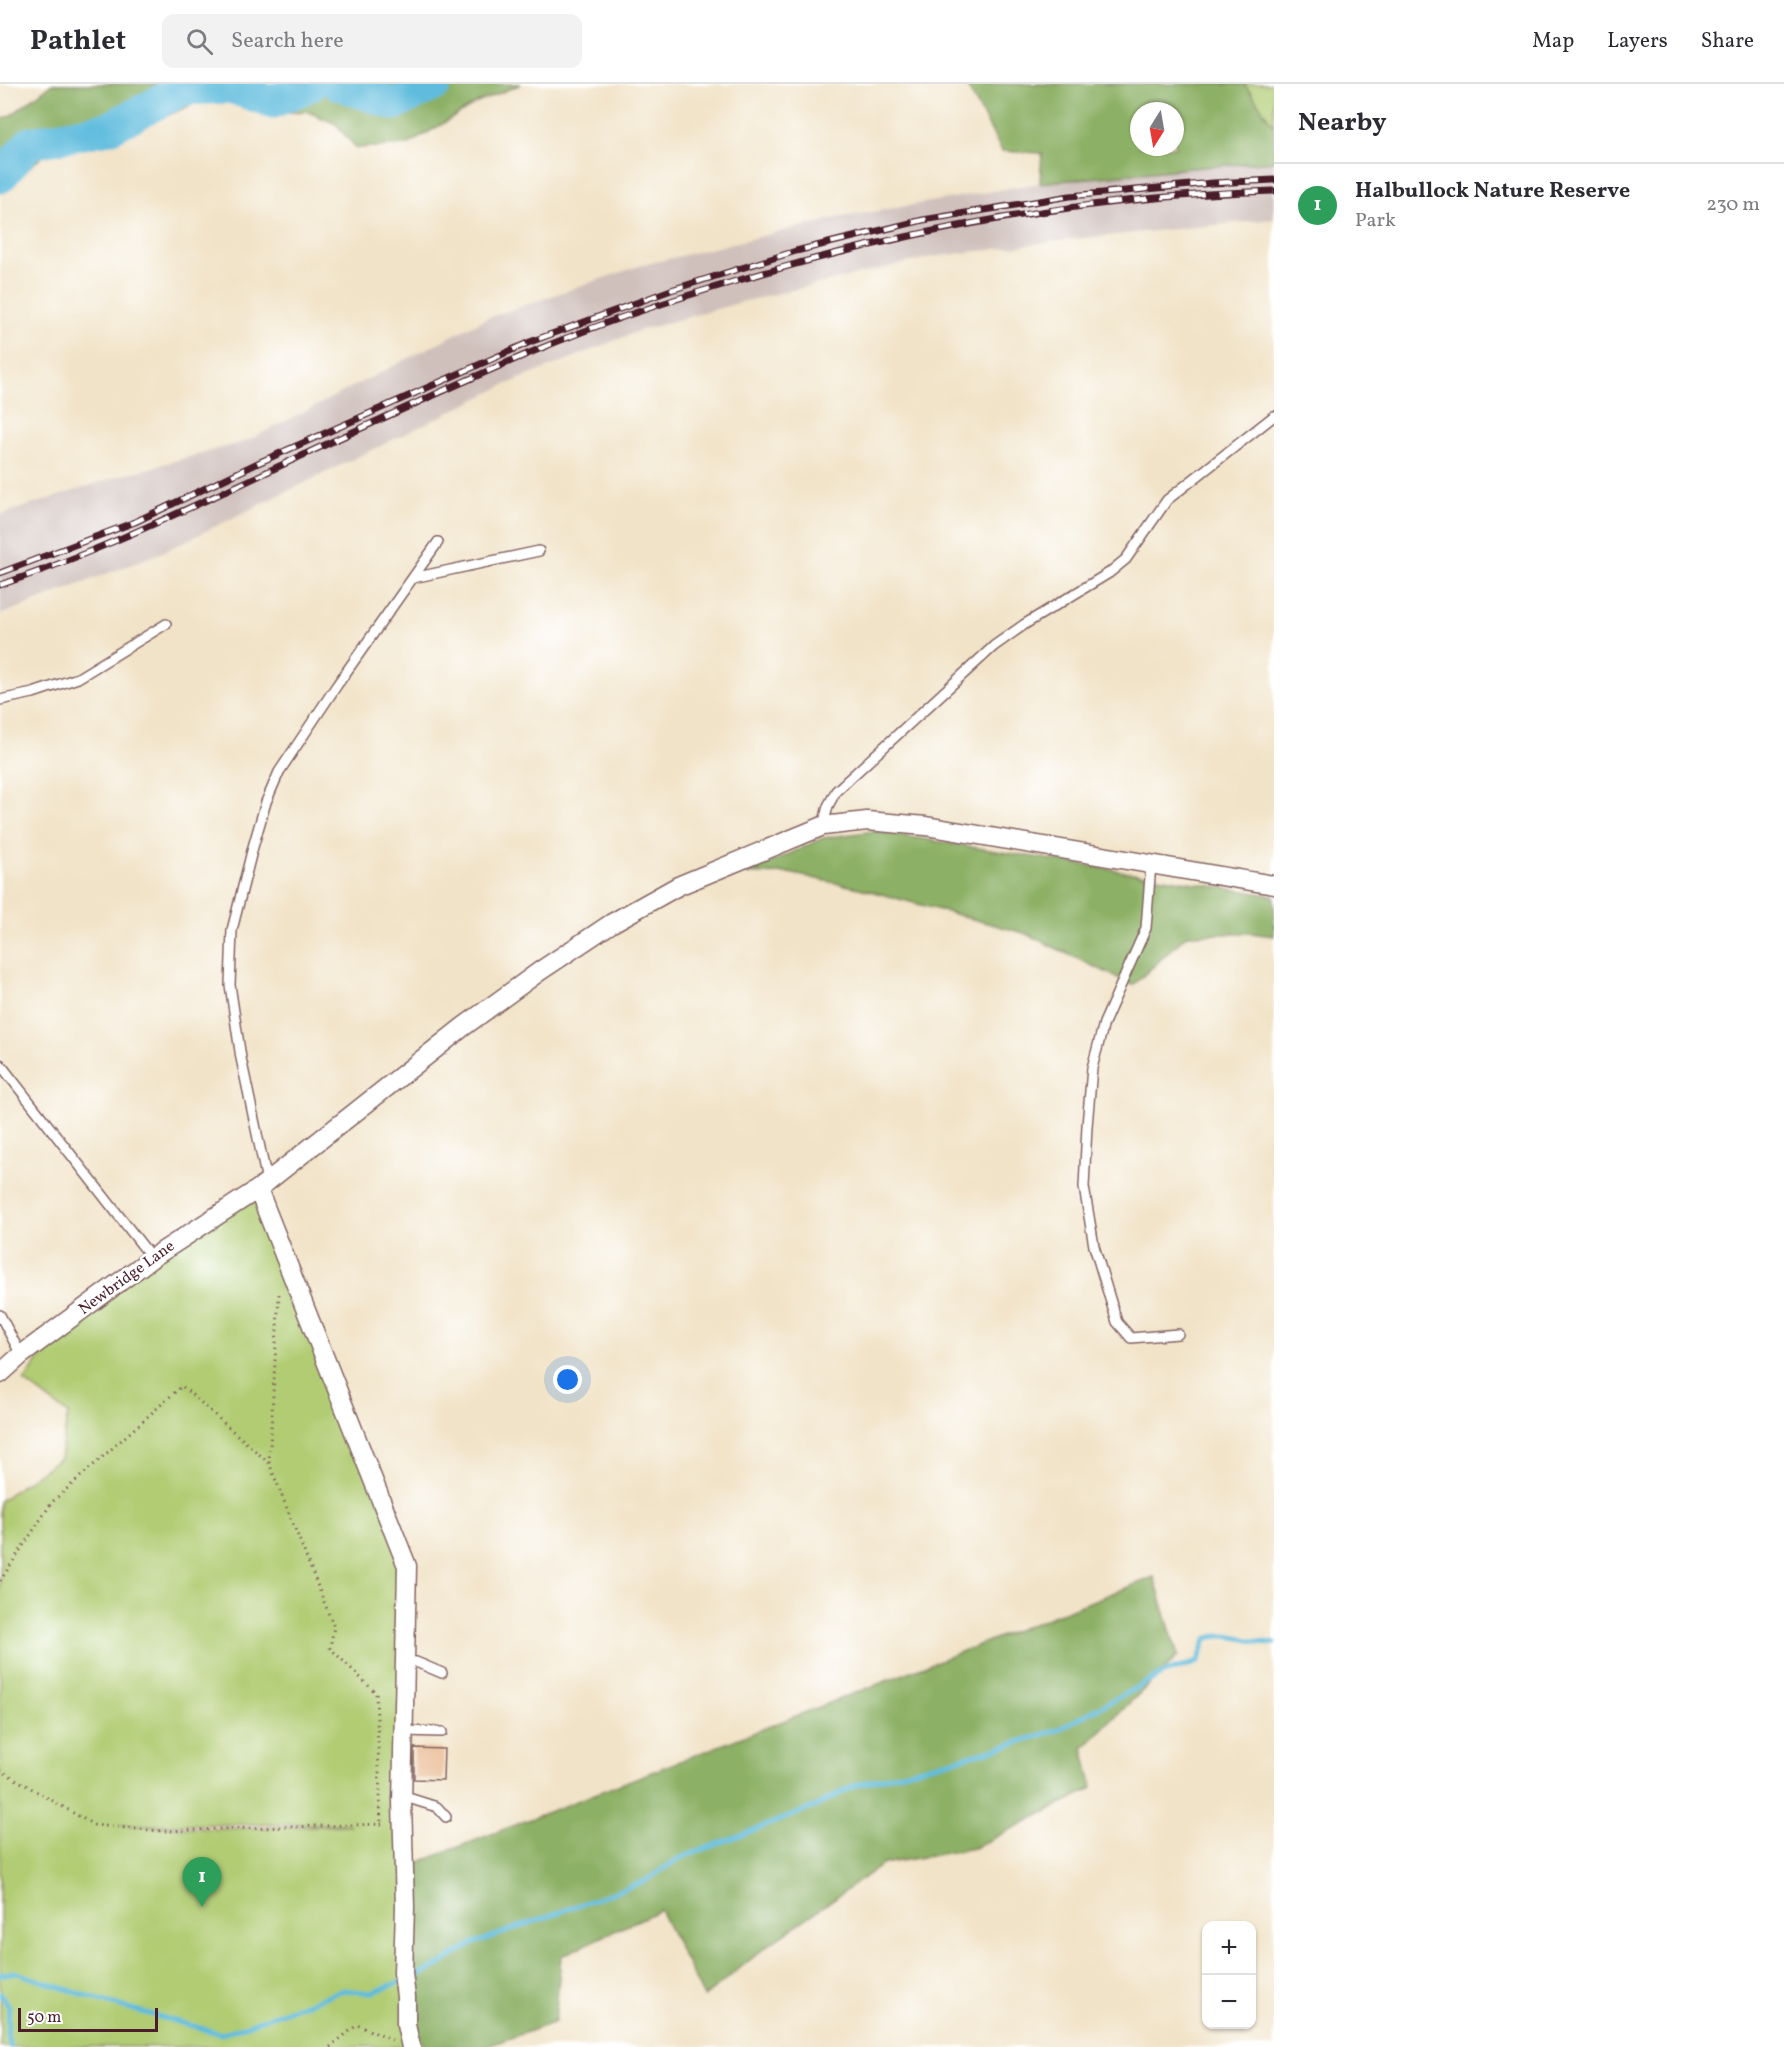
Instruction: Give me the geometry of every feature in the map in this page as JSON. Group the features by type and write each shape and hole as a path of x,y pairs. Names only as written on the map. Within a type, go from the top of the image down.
{"street":[{"name":"Newbridge Lane","path":"0,1374 21,1355 152,1258 262,1185 463,1028 540,971 612,923 678,886 823,826 867,821 926,826 1274,885"},
{"path":"262,1185 407,1566 402,1796 405,1907 403,1973 406,1997 404,2044"}],"lane":[{"path":"823,826 828,806 836,791 994,646 1110,573 1126,558 1167,500 1274,416"},
{"path":"262,1185 230,985 232,930 256,836 266,802 279,772 438,542"},
{"path":"413,578 539,551"},
{"path":"0,700 33,693 78,678 166,624"},
{"path":"1151,864 1146,928 1104,1023 1092,1068 1084,1188 1094,1246 1118,1322 1131,1338 1178,1334"},
{"path":"0,1064 152,1258"},
{"path":"0,1315 21,1355"},
{"path":"405,1661 416,1662 442,1672"},
{"path":"404,1731 442,1732"},
{"path":"402,1796 437,1807 446,1817"}],"path":[{"path":"280,1284 269,1463 334,1627 330,1648 376,1693 381,1824"},
{"path":"0,1581 52,1502 182,1386 269,1463"},
{"path":"0,1770 94,1825 160,1831 402,1823"},
{"path":"330,2047 357,2025 404,2044"}],"shaded area":[{"path":"1274,161 1274,219 1066,240 932,257 746,301 641,330 505,385 163,552 0,615 0,515 113,478 247,441 487,318 639,266 837,218 1040,183"}],"green space":[{"path":"52,84 521,84 477,103 407,145 356,148 336,124 306,111 267,114 211,96 120,137 43,156 0,191 0,120 10,116"},
{"path":"966,84 1244,84 1274,126 1274,161 1040,183 1042,153 1002,151"},
{"path":"1244,84 1274,84 1274,126"},
{"path":"874,831 1274,896 1274,936 1250,933 1187,935 1133,985 1024,933 859,888 789,873 747,874 823,838"},
{"path":"258,1189 407,1566 411,2047 0,2047 0,1501 60,1458 68,1414 24,1381 65,1323","holes":["349,1824 217,1829 118,1825"]},
{"path":"1154,1577 1178,1656 1083,1748 1093,1788 974,1848 883,1864 766,1947 704,1997 660,1910 561,1956 555,2022 485,2047 424,2047 417,2030 419,2007 413,1959 417,1863"}],"building":[{"path":"414,1748 444,1749 443,1780 414,1779"}],"waterway":[{"path":"0,177 30,143 109,128 184,89 230,87 273,102 312,84"},
{"path":"338,84 394,104 436,84"},
{"path":"0,1975 14,1972 102,2001 222,2034 344,1990 371,1993 431,1970 472,1944 645,1881 678,1859 814,1807 856,1785 996,1749 1057,1730 1166,1672 1198,1662 1206,1639 1222,1636 1274,1643"},
{"path":"0,1993 9,2007 7,2036 11,2047"}],"railway":[{"path":"0,573 135,522 258,463 530,342 671,290 796,251 923,220 1070,196 1274,180"},
{"path":"0,585 149,526 532,352 684,297 869,245 1002,218 1137,200 1274,191"}],"place":[{"name":"Halbullock Nature Reserve","path":"202,1907"}]}
